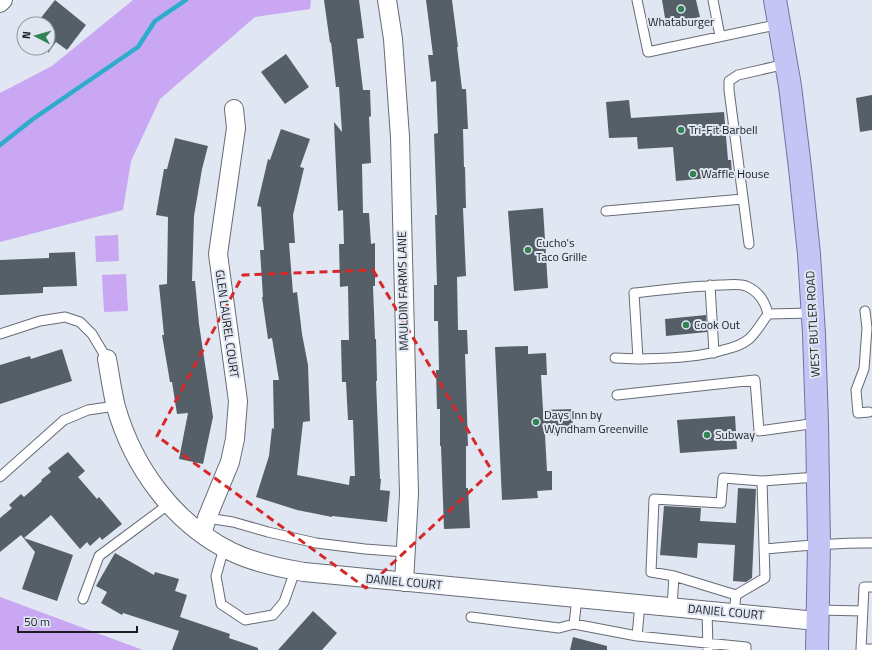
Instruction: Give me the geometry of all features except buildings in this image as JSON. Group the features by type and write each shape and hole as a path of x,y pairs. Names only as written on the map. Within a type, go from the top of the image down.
{"main road":[{"name":"WEST BUTLER ROAD","path":"775,0 786,64 800,168 809,254 813,313 819,544 817,650"}],"street":[{"path":"0,3 3,0"},
{"name":"MAULDIN FARMS LANE","path":"387,0 393,39 400,137 409,494 404,582"},
{"name":"GLEN LAUREL COURT","path":"204,526 230,462 235,439 238,401 218,254 236,128 234,109"},
{"name":"DANIEL COURT","path":"107,359 116,406 122,426 136,458 152,484 173,509 194,529 204,526 224,548 249,559 276,567 304,572 707,611 817,616"}],"lane":[{"path":"637,0 648,52 780,24"},
{"path":"713,0 720,36"},
{"path":"749,244 729,90 730,81 738,75 786,64"},
{"path":"606,211 743,200"},
{"path":"638,359 634,293 710,285 736,284 746,286 761,297 768,314"},
{"path":"710,285 714,353"},
{"path":"865,311 868,369 856,390 858,413 869,412"},
{"path":"768,314 813,313"},
{"path":"615,358 638,359 689,357 714,353 740,344 749,339 768,314"},
{"path":"0,334 40,321 65,317 80,322 92,334 107,359"},
{"path":"618,394 755,380 759,431 817,423"},
{"path":"0,477 64,420 88,410 116,406"},
{"path":"762,481 765,578 736,595 674,576 651,572 654,499 721,503 723,478 762,481 817,477"},
{"path":"83,599 99,556 169,504"},
{"path":"204,526 233,522 316,543 405,552"},
{"path":"764,549 854,542 872,543"},
{"path":"224,548 216,576 221,604 244,620 273,615 284,602 295,571"},
{"path":"672,607 674,576"},
{"path":"872,587 864,587 861,649 872,649"},
{"path":"734,613 736,595"},
{"path":"574,624 577,598"},
{"path":"637,636 640,604"},
{"path":"707,611 708,647"},
{"path":"817,616 863,611"},
{"path":"471,617 559,628 574,624 708,647 746,647 746,650"}],"highlighted area":[{"path":"373,270 492,471 366,588 157,436 243,275"}],"shaded area":[{"path":"133,0 311,0 310,9 255,17 160,99 131,161 123,210 0,242 0,93 52,66"},
{"path":"118,235 119,261 96,262 95,236"},
{"path":"126,274 128,311 104,312 102,275"},
{"path":"0,597 143,650 0,650"}],"waterway":[{"path":"0,145 33,119 138,47 155,21 186,0"}],"place":[{"name":"Whataburger","path":"681,9"},
{"name":"Tri-Fit Barbell","path":"681,130"},
{"name":"Waffle House","path":"693,174"},
{"name":"Cucho's Taco Grille","path":"528,250"},
{"name":"Cook Out","path":"686,325"},
{"name":"Days Inn by Wyndham Greenville","path":"536,422"},
{"name":"Subway","path":"707,435"}]}
